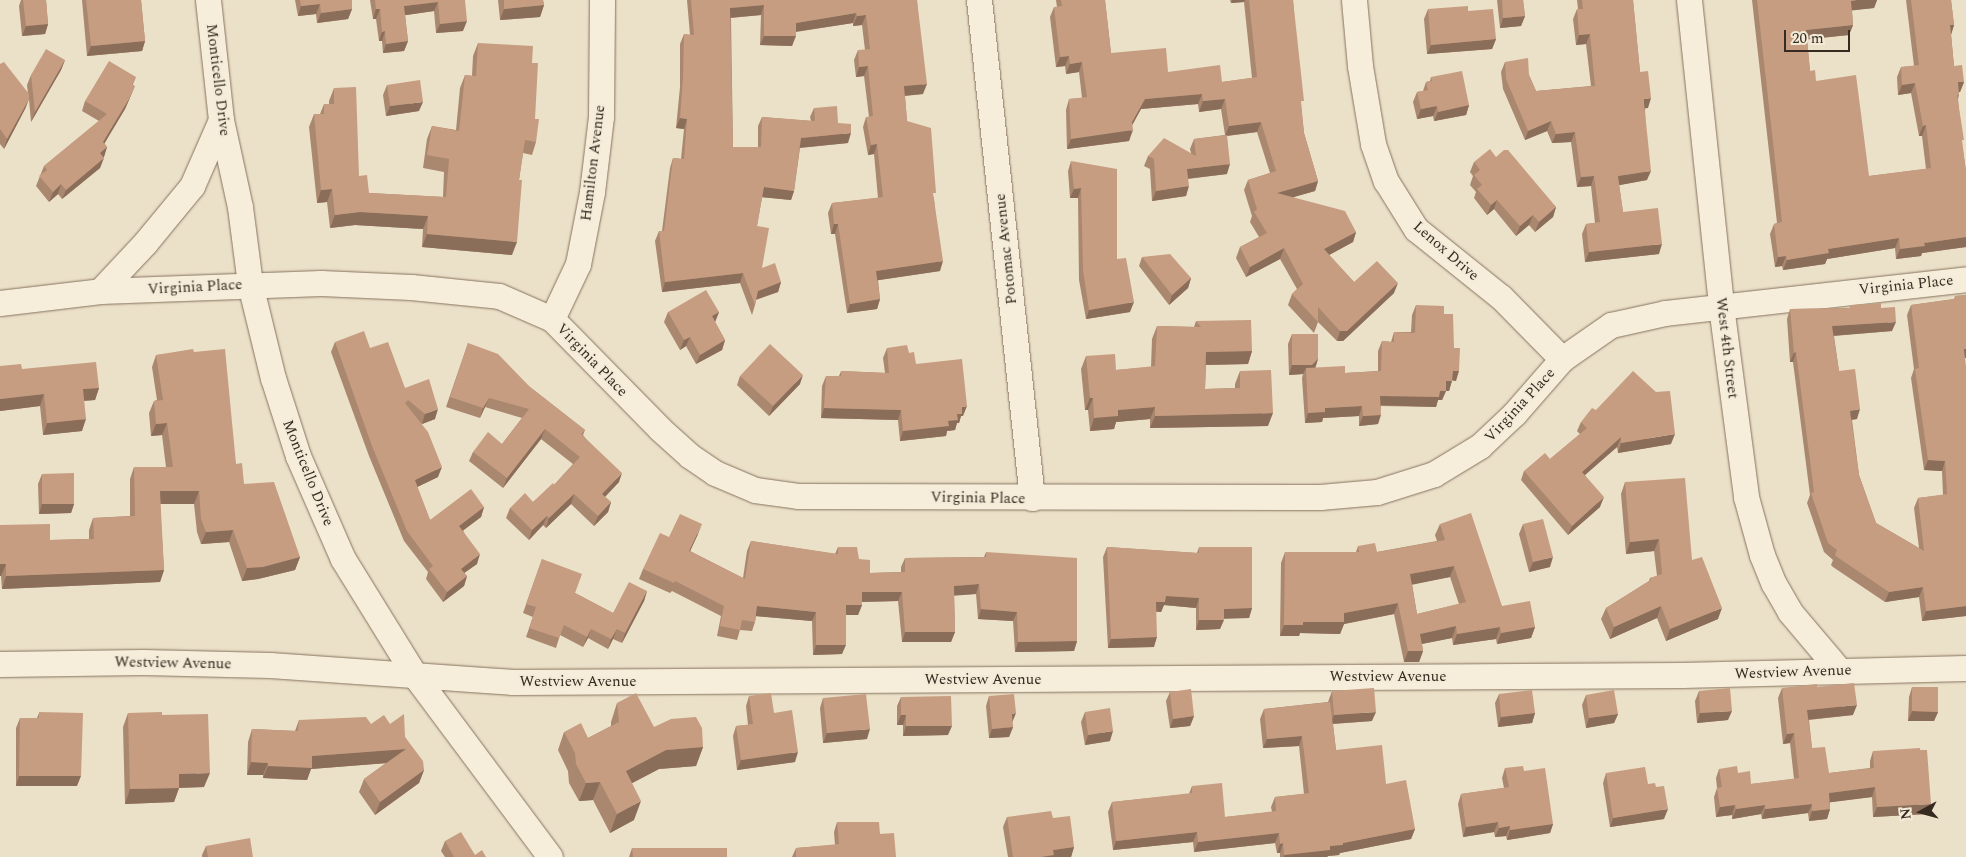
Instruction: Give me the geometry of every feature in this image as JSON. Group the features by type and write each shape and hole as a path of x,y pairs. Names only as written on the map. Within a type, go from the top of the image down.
{"street":[{"name":"Monticello Drive","path":"208,0 222,120 240,207 250,284 273,378 298,456 343,559 416,677 550,857"},
{"name":"Hamilton Avenue","path":"552,319 578,264 592,192 601,117 602,0"},
{"name":"Potomac Avenue","path":"979,0 1032,498"},
{"name":"Lenox Drive","path":"1354,0 1360,66 1373,144 1386,181 1416,229 1501,297 1562,359"},
{"name":"West 4th Street","path":"1689,0 1721,306 1746,497 1762,556 1774,584 1790,612 1839,670"},
{"path":"100,291 145,243 192,186 222,120"},
{"name":"Virginia Place","path":"0,303 100,291 250,284 321,283 411,287 499,296 552,319 660,429 690,456 715,473 754,490 798,496 1032,498 1320,497 1377,492 1434,474 1480,446 1514,414 1562,359 1610,325 1665,313 1966,278"},
{"name":"Westview Avenue","path":"0,664 143,662 270,665 416,677 524,682 1671,676 1966,668"}],"building":[{"path":"23,0 46,0 48,24 26,26"},
{"path":"86,0 141,0 145,41 91,46"},
{"path":"300,0 352,0 352,9 321,13 320,4 301,6"},
{"path":"375,0 465,0 467,21 440,24 438,2 404,6 408,41 386,44 385,31 382,32 380,9 376,9"},
{"path":"504,0 543,0 544,5 504,9"},
{"path":"691,0 917,0 927,84 904,86 907,121 931,128 936,193 933,193 943,261 876,271 880,299 850,304 838,224 834,224 832,203 883,197 877,144 871,145 866,117 873,116 868,66 859,67 858,50 870,49 866,15 857,16 856,13 796,23 796,36 764,36 764,5 730,8 733,147 761,147 762,117 815,121 814,108 837,106 838,123 851,124 851,133 801,138 794,191 764,187 757,226 769,228 762,268 775,263 781,282 758,291 755,305 743,273 665,282 659,231 664,231 673,158 684,159 687,119 680,118 684,34 694,35"},
{"path":"1061,0 1105,0 1111,53 1166,48 1168,72 1220,65 1222,82 1257,77 1249,0 1293,0 1304,101 1301,101 1304,133 1318,181 1277,193 1345,211 1356,232 1324,249 1354,282 1377,261 1398,283 1347,331 1340,331 1318,307 1318,322 1292,294 1303,284 1284,248 1250,267 1240,247 1267,233 1254,212 1257,209 1248,180 1276,171 1261,122 1229,126 1225,99 1203,101 1202,94 1145,99 1132,122 1133,130 1071,139 1069,99 1087,97 1082,62 1070,64 1069,56 1060,57 1054,7 1062,6"},
{"path":"1502,0 1523,0 1525,16 1503,18"},
{"path":"1582,0 1633,0 1640,72 1648,71 1651,98 1644,99 1644,103 1651,171 1618,176 1623,212 1658,208 1662,244 1589,252 1586,224 1600,222 1594,176 1581,177 1575,132 1556,134 1551,121 1528,131 1506,79 1505,62 1528,58 1529,75 1536,91 1595,86 1590,34 1579,35 1577,9 1583,9"},
{"path":"1757,0 1857,0 1851,1 1853,25 1806,30 1810,71 1815,70 1816,81 1856,75 1869,176 1931,168 1926,125 1923,126 1915,83 1902,85 1901,67 1919,65 1911,0 1951,0 1954,25 1950,25 1954,66 1962,65 1964,82 1958,82 1959,95 1957,95 1964,140 1962,140 1966,171 1966,237 1924,243 1925,246 1900,249 1899,238 1828,249 1829,253 1787,260 1786,256 1778,257 1774,224 1782,222"},
{"path":"1468,6 1468,11 1493,9 1496,39 1431,45 1428,9"},
{"path":"478,43 533,46 532,63 538,63 535,119 539,119 536,142 525,140 519,180 522,180 517,242 427,234 428,216 360,212 335,215 332,189 321,190 314,114 324,114 324,104 334,104 334,88 356,87 359,176 367,175 369,193 446,197 449,159 427,155 432,126 459,131 465,75 476,76"},
{"path":"46,49 65,60 35,112 31,75"},
{"path":"109,61 136,77 132,84 135,86 103,142 107,147 100,153 104,158 66,190 61,184 53,192 39,176 47,170 44,166 107,114 85,101"},
{"path":"4,62 29,94 29,99 7,139 0,129 0,64"},
{"path":"1462,71 1469,105 1438,112 1437,106 1421,109 1417,92 1428,90 1426,82 1432,81 1431,77"},
{"path":"420,80 423,102 390,106 387,85"},
{"path":"1227,135 1230,164 1187,169 1189,186 1156,191 1154,159 1148,156 1164,138 1196,156 1194,139"},
{"path":"1490,149 1496,157 1504,150 1508,150 1556,207 1539,222 1533,215 1520,226 1497,200 1491,205 1477,189 1482,185 1474,175 1480,170 1474,162"},
{"path":"1071,161 1117,169 1117,259 1126,258 1134,302 1089,310 1083,270 1081,188 1074,189"},
{"path":"1170,254 1191,278 1172,295 1142,257"},
{"path":"706,290 719,312 712,316 725,340 700,355 690,337 684,340 668,312"},
{"path":"1966,295 1966,349 1964,351 1966,366 1966,606 1926,611 1923,587 1889,592 1837,557 1835,555 1837,550 1828,543 1811,493 1814,492 1796,352 1794,353 1790,309 1851,308 1851,305 1881,303 1881,308 1895,307 1896,322 1832,326 1839,371 1855,369 1860,409 1850,411 1859,475 1876,523 1924,551 1918,498 1947,494 1945,461 1928,460 1915,369 1919,368 1911,305 1955,299 1955,296"},
{"path":"1416,305 1444,306 1444,314 1453,314 1454,348 1460,348 1459,371 1453,371 1452,381 1446,381 1446,391 1440,391 1439,397 1380,396 1381,415 1363,416 1362,406 1325,408 1325,412 1308,413 1306,368 1345,366 1345,373 1381,371 1382,341 1394,342 1394,332 1415,333"},
{"path":"1251,320 1252,351 1206,352 1205,389 1240,388 1240,371 1271,370 1273,413 1155,416 1155,407 1118,410 1118,416 1094,418 1093,398 1090,398 1086,356 1115,354 1116,370 1155,366 1157,326 1201,327 1196,321"},
{"path":"364,331 370,348 388,342 405,388 429,379 438,409 425,414 408,400 405,403 428,432 442,467 415,480 430,520 471,489 484,507 459,526 480,554 461,569 467,576 447,592 429,569 433,566 407,531 372,446 335,342"},
{"path":"1292,334 1318,334 1318,359 1312,365 1292,365"},
{"path":"468,343 498,354 530,387 585,430 581,434 622,473 602,494 611,502 598,516 574,494 549,518 547,516 532,530 510,508 525,493 533,502 553,483 554,485 580,457 545,429 507,478 473,452 488,432 502,444 529,409 489,398 483,408 450,397"},
{"path":"770,344 803,375 773,406 740,376"},
{"path":"907,345 909,353 914,352 916,364 962,359 967,406 962,407 962,414 957,414 958,420 948,421 949,426 903,431 901,410 824,408 826,376 841,376 841,371 889,373 887,348"},
{"path":"193,349 194,352 225,349 236,464 242,463 244,484 274,482 300,557 263,567 247,568 233,530 206,532 201,519 199,491 160,491 164,570 6,576 6,564 0,564 0,525 50,524 50,540 94,539 93,518 135,516 134,467 173,467 167,423 156,424 154,401 163,400 156,355"},
{"path":"96,362 99,388 83,389 86,419 47,423 44,394 0,399 0,366 21,364 22,369"},
{"path":"1633,371 1656,392 1670,391 1675,434 1621,443 1621,437 1582,472 1604,497 1572,526 1524,471 1545,453 1550,459 1587,428 1581,422 1592,408 1596,410"},
{"path":"74,473 74,504 42,504 42,474"},
{"path":"1685,478 1692,560 1702,557 1722,608 1670,629 1661,606 1614,627 1606,608 1651,580 1650,578 1662,574 1659,539 1630,542 1625,482"},
{"path":"1471,513 1502,606 1530,601 1535,627 1501,633 1500,627 1457,634 1456,626 1420,634 1423,651 1408,651 1398,603 1344,613 1344,622 1303,622 1303,625 1284,625 1285,552 1359,552 1358,546 1375,543 1377,552 1445,540 1440,524","holes":["1454,566 1466,602 1417,614 1410,574"]},
{"path":"680,514 702,524 689,551 745,579 751,541 838,554 838,547 857,547 859,559 870,560 870,573 905,572 905,558 986,557 986,552 1077,558 1077,641 1018,642 1017,612 981,609 979,584 954,586 955,632 905,632 902,592 862,592 862,605 846,605 846,645 816,645 816,612 757,606 755,622 742,620 740,630 720,626 724,606 675,581 674,583 643,569 660,533 669,537"},
{"path":"1543,519 1553,557 1533,562 1523,524"},
{"path":"1107,547 1199,553 1199,547 1252,547 1252,608 1224,609 1224,620 1199,620 1199,598 1166,596 1165,602 1156,602 1157,637 1111,639"},
{"path":"542,559 582,574 575,593 613,613 629,582 647,591 625,633 617,629 611,639 591,629 587,637 564,625 559,638 529,628 536,607 526,604"},
{"path":"1854,683 1857,705 1807,710 1812,748 1825,747 1829,773 1874,768 1873,751 1920,748 1920,750 1927,750 1931,804 1877,807 1875,787 1829,793 1830,809 1812,811 1812,804 1765,809 1765,805 1736,809 1735,805 1720,807 1717,788 1722,787 1719,769 1737,766 1738,773 1750,771 1751,784 1799,778 1794,733 1787,734 1782,688 1817,684 1817,687"},
{"path":"1912,687 1938,687 1938,712 1912,711"},
{"path":"1374,688 1376,712 1334,715 1332,691"},
{"path":"1730,688 1732,711 1700,713 1699,691"},
{"path":"1191,689 1194,716 1173,719 1170,692"},
{"path":"1532,690 1535,713 1501,717 1499,694"},
{"path":"1614,690 1618,714 1589,718 1586,695"},
{"path":"636,693 654,727 671,719 696,717 702,728 703,747 666,750 626,771 641,801 617,814 600,782 586,783 576,764 575,753 564,732 581,723 588,738 619,722 617,703"},
{"path":"771,693 774,713 792,710 798,752 741,760 736,726 753,724 749,696"},
{"path":"866,694 870,729 827,733 823,698"},
{"path":"1014,694 1016,713 1012,714 1013,727 992,729 989,696"},
{"path":"951,696 952,726 906,726 906,715 901,715 901,697"},
{"path":"1330,702 1336,750 1382,745 1386,784 1406,780 1415,829 1343,843 1343,845 1330,846 1330,850 1284,855 1283,843 1280,844 1279,833 1198,842 1197,832 1116,841 1112,802 1192,793 1192,786 1222,783 1225,817 1276,811 1275,797 1309,793 1302,736 1267,739 1264,709"},
{"path":"1110,708 1113,731 1088,735 1085,712"},
{"path":"39,712 83,713 81,776 19,776 20,718 39,718"},
{"path":"162,712 162,715 208,714 210,773 179,774 179,788 130,789 128,713"},
{"path":"404,714 405,737 423,761 424,770 380,802 364,779 406,749 312,756 312,768 268,766 268,763 251,762 252,729 298,731 299,720 366,717 371,724 384,715 390,724"},
{"path":"1523,766 1524,771 1545,768 1553,824 1510,830 1510,826 1499,828 1498,822 1466,827 1461,794 1509,787 1505,768"},
{"path":"1645,767 1648,784 1655,783 1656,787 1664,786 1668,809 1613,818 1606,773"},
{"path":"1051,811 1053,818 1070,816 1074,847 1053,850 1054,855 1013,857 1007,817"},
{"path":"837,822 879,822 880,834 894,833 896,857 796,857 796,848 839,844"},
{"path":"461,832 475,855 482,850 486,857 454,857 445,841"},
{"path":"250,838 253,857 208,857 206,846"},
{"path":"632,848 727,848 727,857 633,857"}]}
